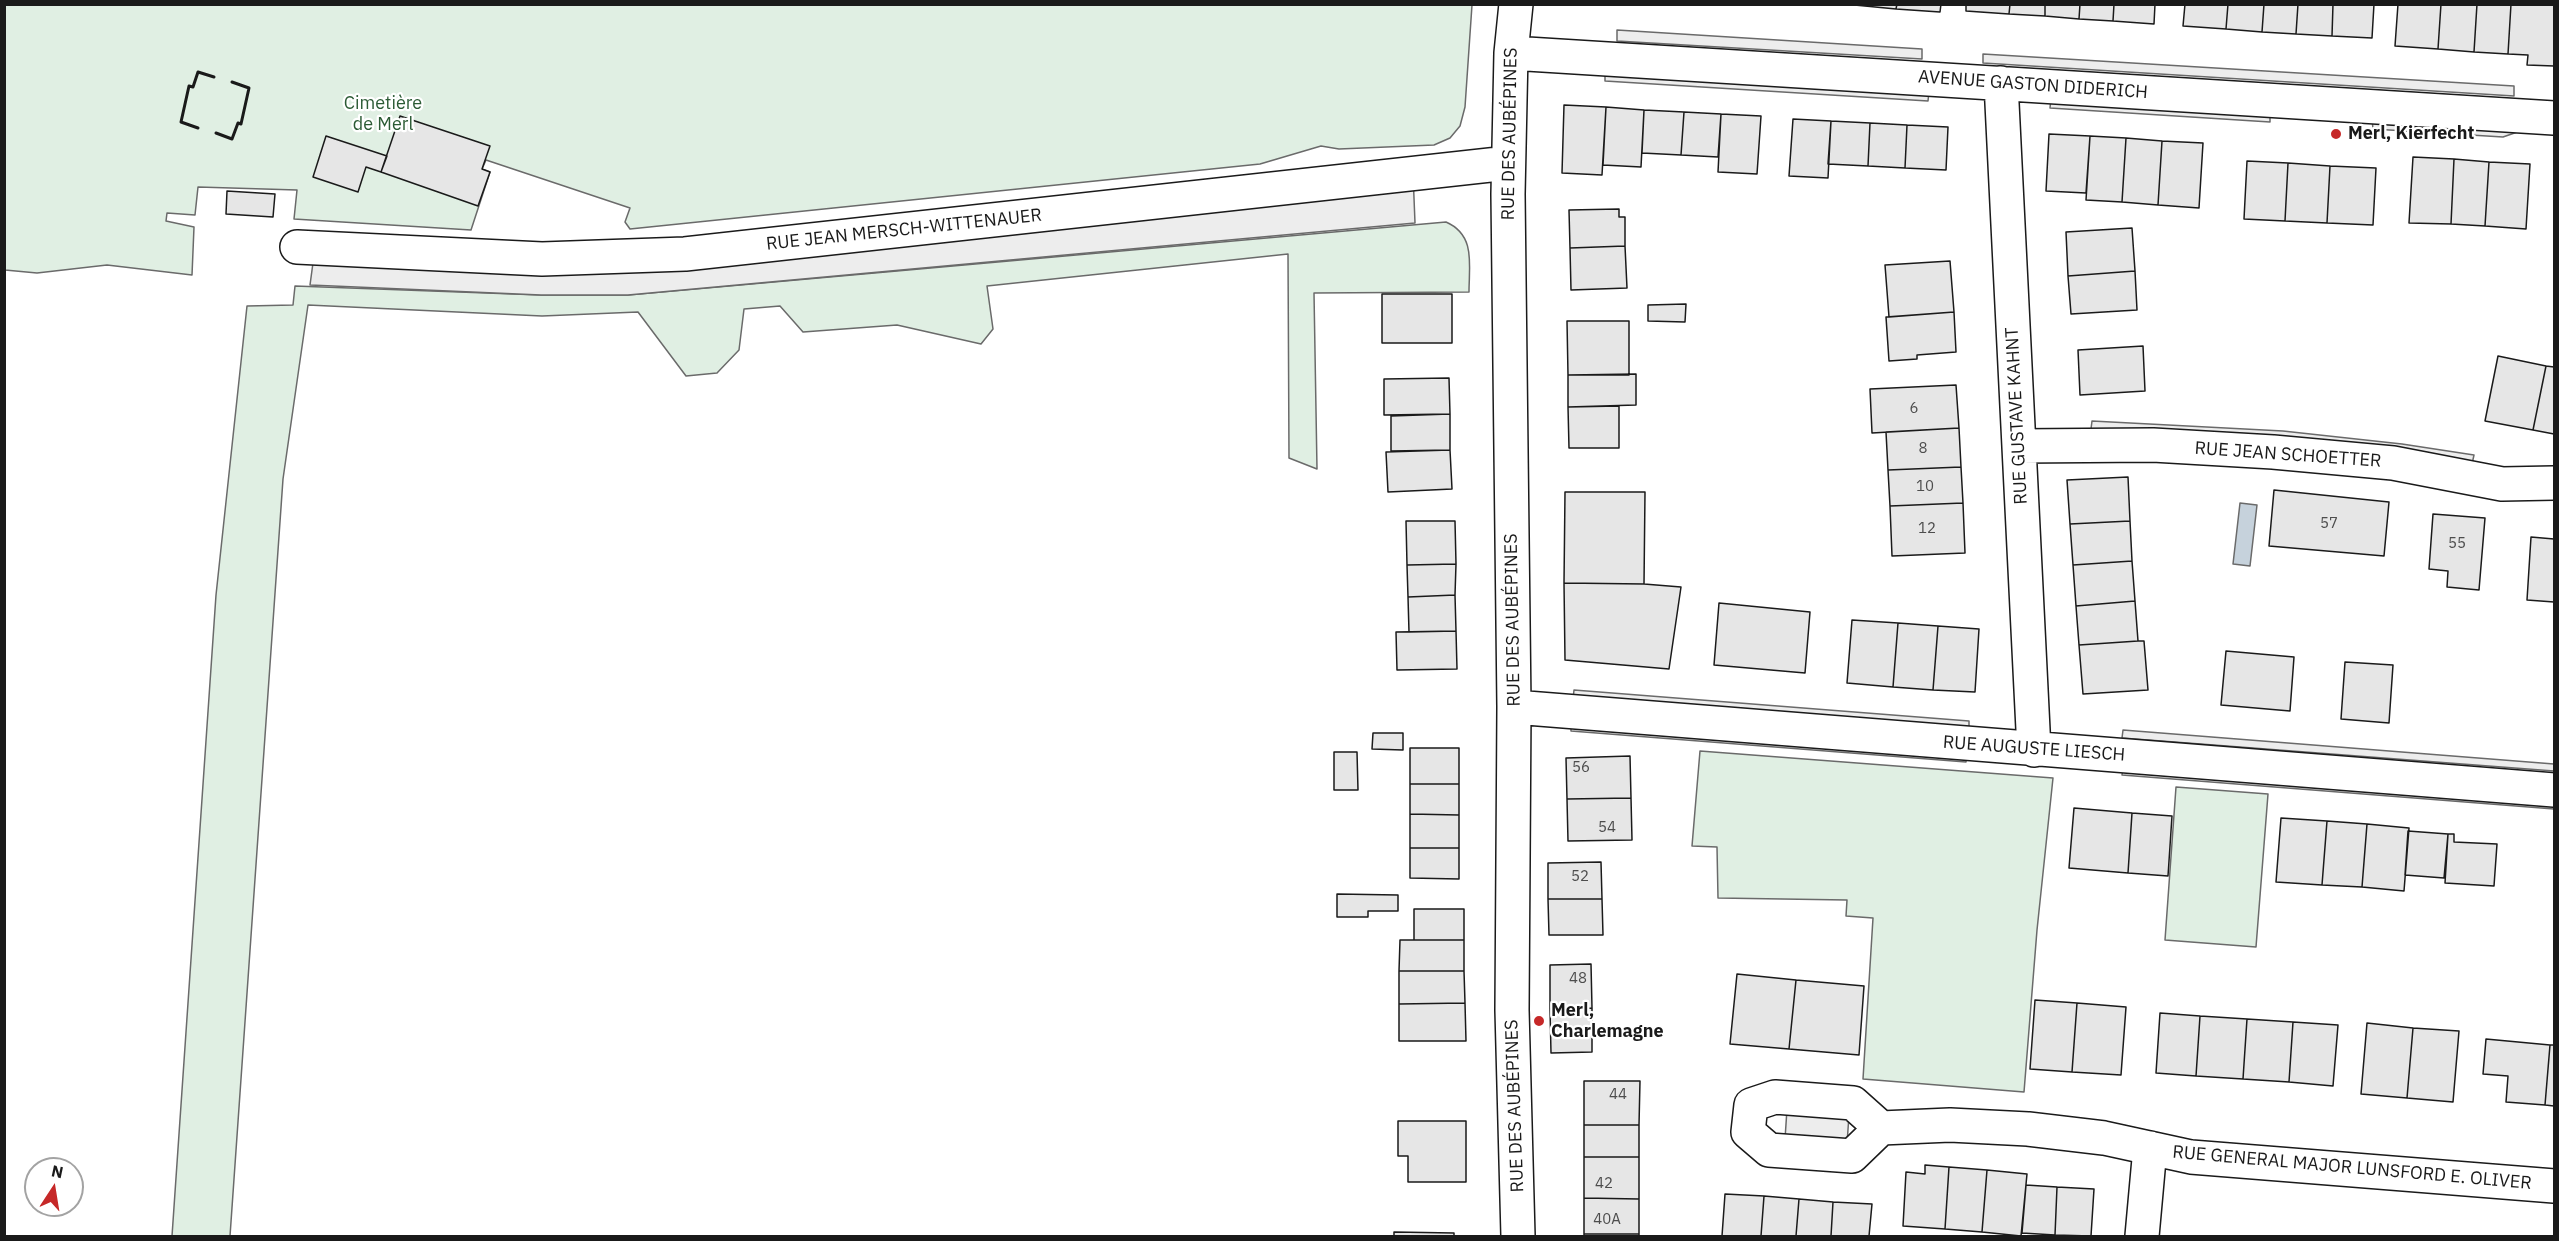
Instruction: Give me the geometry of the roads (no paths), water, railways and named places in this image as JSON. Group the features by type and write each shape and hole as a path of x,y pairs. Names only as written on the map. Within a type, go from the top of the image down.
{"street":[{"name":"RUE DES AUBÉPINES","path":"1516,4 1510,53 1508,162 1514,707 1512,1010 1518,1236"},
{"name":"AVENUE GASTON DIDERICH","path":"1510,53 2554,118"},
{"name":"RUE GUSTAVE KAHNT","path":"2001,83 2034,750"},
{"name":"RUE JEAN MERSCH-WITTENAUER","path":"297,247 542,259 685,254 1508,162"},
{"name":"RUE JEAN SCHOETTER","path":"2019,446 2153,445 2273,452 2393,463 2502,484 2554,483"},
{"name":"RUE AUGUSTE LIESCH","path":"1514,707 2554,790"},
{"name":"RUE GENERAL MAJOR LUNSFORD E. OLIVER","path":"1881,1128 1950,1125 2028,1129 2104,1138 2191,1157 2554,1186"},
{"name":"RUE GENERAL MAJOR LUNSFORD E. OLIVER","path":"2142,1236 2150,1148"}],"place":[{"name":"Merl, Kierfecht","path":"2336,134"},
{"name":"Merl, Charlemagne","path":"1539,1021"}],"park label":[{"name":"Cimetière de Merl","path":"383,114"}]}
